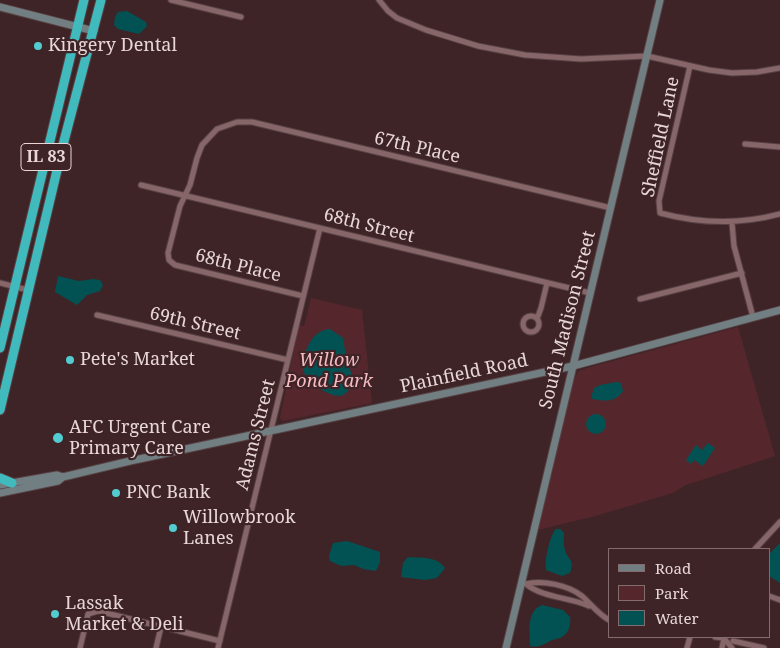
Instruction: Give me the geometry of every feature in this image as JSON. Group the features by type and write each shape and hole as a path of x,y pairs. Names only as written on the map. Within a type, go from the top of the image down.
{"highway":[{"name":"IL 83","path":"0,348 84,0"},
{"name":"IL 83","path":"0,410 64,141 102,0"},
{"path":"0,478 12,484"}],"main road":[{"name":"South Madison Street","path":"506,648 660,0"},
{"path":"0,7 94,31"},
{"name":"Plainfield Road","path":"0,485 57,474 63,476 573,366 780,310"},
{"name":"Plainfield Road","path":"0,493 58,481 63,476"}],"street":[{"path":"171,0 241,17"},
{"path":"379,0 394,16 412,25 452,39 498,50 534,56 571,59 616,59 647,56 709,70 732,73 757,72 780,68"},
{"name":"Sheffield Lane","path":"690,66 659,201 660,213 698,222 732,223"},
{"name":"67th Place","path":"185,196 190,185 199,151 206,141 217,129 237,122 252,122 611,208"},
{"path":"745,144 780,148"},
{"name":"68th Street","path":"141,185 590,293"},
{"name":"68th Place","path":"185,196 180,206 168,253 169,260 175,265 303,296"},
{"path":"753,317 734,246 732,223 780,214"},
{"name":"Adams Street","path":"218,648 320,228"},
{"path":"640,299 742,273"},
{"path":"0,283 28,290"},
{"path":"537,319 548,283"},
{"name":"69th Street","path":"97,315 288,360"},
{"path":"755,548 780,522"},
{"path":"592,607 578,601 533,590 526,584 534,582 562,586 582,596 592,607 608,619"},
{"path":"80,648 87,618 90,612 98,611 220,641"},
{"path":"156,648 161,627"},
{"path":"722,648 723,638 733,643 764,648"}],"green space":[{"name":"Willow Pond Park","path":"311,298 362,310 372,403 283,421 280,418 299,325 304,326"},
{"path":"738,327 775,456 686,485 673,493 595,516 538,530 573,380 579,371"}],"water":[{"path":"127,11 146,22 147,26 139,34 118,29 114,25 118,12"},
{"path":"58,276 79,281 100,280 103,285 100,291 87,295 77,305 55,292"},
{"path":"330,329 343,338 352,376 350,388 341,396 330,394 313,384 308,379 303,368 305,353 311,341 320,332"},
{"path":"616,382 621,383 623,391 616,398 605,401 592,399 594,388"},
{"path":"596,414 603,417 606,424 603,431 596,434 589,431 586,424 589,417"},
{"path":"708,443 715,448 703,466 694,460 691,464 686,460 696,445 702,450"},
{"path":"556,529 560,529 564,533 564,548 572,565 570,573 562,576 546,570 548,548"},
{"path":"347,541 380,552 380,562 376,571 354,565 341,566 330,561 329,556 333,543"},
{"path":"780,543 780,583 770,577 770,553"},
{"path":"408,557 437,561 445,568 437,578 425,580 401,577 403,563"},
{"path":"542,605 563,610 570,617 570,626 566,634 560,638 539,646 530,646 531,617 533,612"}],"place":[{"name":"Kingery Dental","path":"38,46"},
{"name":"Pete's Market","path":"70,360"},
{"name":"AFC Urgent Care Primary Care","path":"58,438"},
{"name":"PNC Bank","path":"116,493"},
{"name":"Willowbrook Lanes","path":"173,528"},
{"name":"Lassak Market & Deli","path":"55,614"}]}
